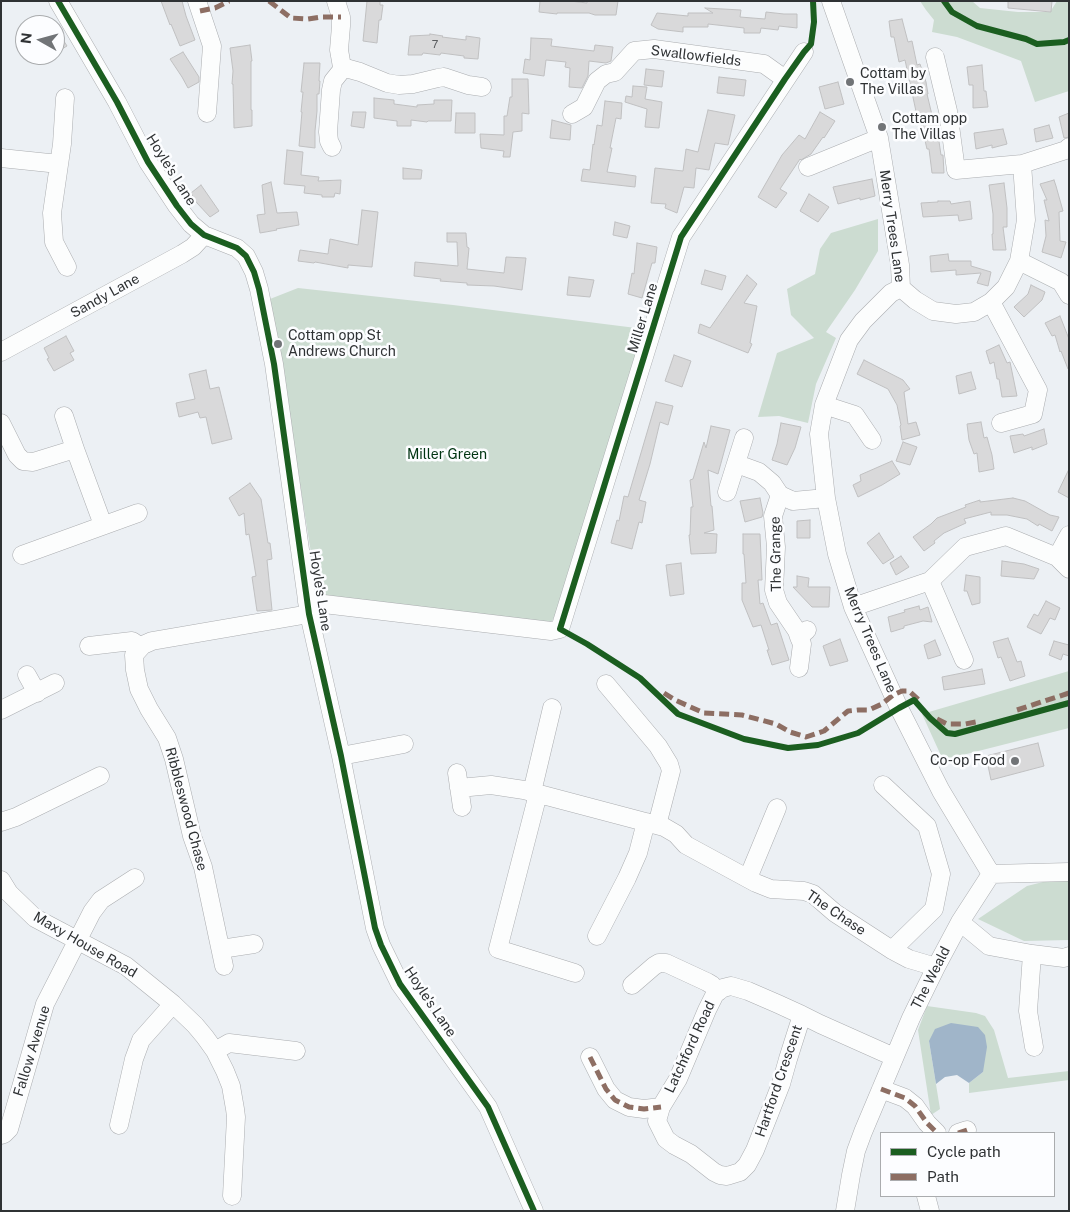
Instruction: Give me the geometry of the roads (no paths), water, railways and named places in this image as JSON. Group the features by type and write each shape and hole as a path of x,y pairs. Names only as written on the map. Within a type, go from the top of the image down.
{"street":[{"name":"Hoyle's Lane","path":"58,1 117,102 148,162 177,206 191,224 204,234 237,248 246,256 254,272 274,364 308,608 381,945 400,984 488,1107 534,1211"},
{"path":"197,1 212,46 207,113"},
{"path":"332,147 328,132 331,90 333,81 342,67 339,50 341,17 336,1"},
{"name":"Merry Trees Lane","path":"831,1 879,138 900,265 901,288 891,293 863,321 849,340 824,405 819,434 826,498 837,554 854,607 899,708 941,791 992,874"},
{"name":"Swallowfields","path":"572,114 584,107 597,81 606,74 616,72 634,51 654,49 764,64 785,79"},
{"name":"Miller Lane","path":"308,608 551,631 560,629 681,237 804,52"},
{"path":"935,57 948,111 956,170 1022,164 1066,150 1069,147"},
{"path":"342,67 387,83 400,85 414,84 444,77 468,85 482,87"},
{"path":"65,98 52,213 54,242 67,267"},
{"path":"808,168 879,138"},
{"path":"1,158 59,164"},
{"path":"901,288 915,300 933,311 956,314 974,312 991,302 1006,287 1019,261 1026,220 1022,164"},
{"name":"Sandy Lane","path":"1,352 182,254 193,247 204,234"},
{"path":"1019,261 1066,284"},
{"path":"991,302 1038,390 1033,414 1001,423"},
{"path":"824,405 855,416 872,440"},
{"path":"64,416 103,525"},
{"path":"1,422 17,455 23,461 33,462 75,449"},
{"path":"727,492 744,438"},
{"path":"737,464 758,472 772,483 780,495"},
{"name":"The Grange","path":"799,668 804,633 797,631 778,603 774,590 776,546 774,516 780,495 793,501 826,498"},
{"path":"22,555 138,513"},
{"path":"854,607 930,581 965,547 1006,536 1063,563 1069,535"},
{"path":"930,581 964,660"},
{"path":"89,646 132,641 141,647 152,641 308,608"},
{"name":"Ribbleswood Chase","path":"141,647 134,654 139,689 166,738 174,759 192,836 202,867 222,957 254,944"},
{"path":"27,675 37,693"},
{"path":"1,710 55,683"},
{"path":"597,936 652,824 671,771 670,764 658,746 606,684"},
{"path":"552,708 535,793 498,949 575,973"},
{"path":"341,756 404,744"},
{"path":"1,822 16,817 100,776"},
{"name":"The Chase","path":"462,808 458,781 491,784 535,793 664,827 676,834 686,845 771,889 804,890 813,894 835,913 892,950 909,959 936,967"},
{"path":"883,784 927,826 942,874 934,909 892,950"},
{"path":"748,878 777,808"},
{"path":"992,874 1069,872"},
{"name":"The Weald","path":"844,1211 856,1151 911,1018 960,922 992,874"},
{"name":"Fallow Avenue","path":"1,1135 9,1129 45,1004 92,912 101,900 135,878"},
{"name":"Maxy House Road","path":"1,880 9,893 35,918 126,966 173,1004 195,1025 215,1051 231,1086 236,1109 232,1196"},
{"path":"960,922 989,946 1032,954 1064,958 1069,956"},
{"path":"1032,954 1028,1010 1034,1047"},
{"path":"632,985 659,963 666,964 707,982 718,992"},
{"name":"Latchford Road","path":"590,1057 606,1089 615,1100 629,1107 644,1109 660,1107 678,1079 715,994 722,988 731,986 748,991 894,1057"},
{"path":"119,1125 134,1059 142,1040 173,1004"},
{"name":"Hartford Crescent","path":"660,1107 657,1121 666,1139 720,1175 727,1176 740,1172 751,1158 768,1117 781,1084 802,1015"},
{"path":"215,1051 229,1044 296,1051"},
{"path":"881,1089 905,1098 915,1106 936,1132"},
{"path":"926,1197 930,1211"}],"water":[{"path":"951,1023 978,1027 985,1035 987,1047 983,1072 969,1083 957,1075 945,1077 936,1084 929,1041 935,1029"}],"place":[{"name":"Cottam by The Villas","path":"850,82"},
{"name":"Cottam opp The Villas","path":"882,127"},
{"name":"Cottam opp St Andrews Church","path":"278,344"},
{"name":"Co-op Food","path":"1015,761"}],"park label":[{"name":"Miller Green","path":"447,455"}]}
